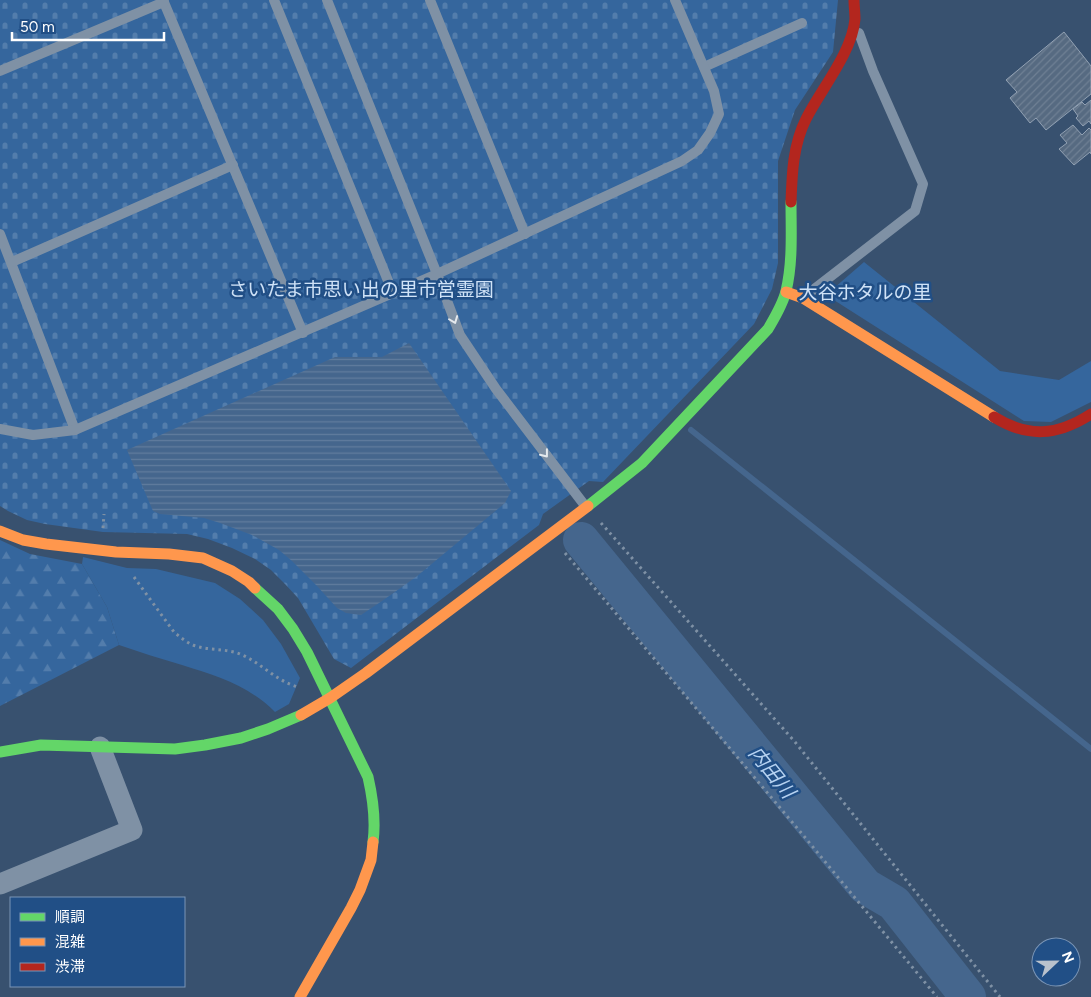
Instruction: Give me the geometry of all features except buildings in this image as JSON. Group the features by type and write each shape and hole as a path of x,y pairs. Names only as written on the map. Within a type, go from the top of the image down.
{"street":[{"path":"0,752 41,745 175,749 241,738 299,716 330,698 550,536 642,463 768,329 780,308 786,292 790,270 794,154 806,119 848,47 854,20 854,0"},
{"path":"786,292 803,298 1006,424 1020,429 1046,432 1064,429 1091,414"},
{"path":"0,530 23,540 46,544 116,552 169,554 203,558 232,571 249,582 278,609 294,629 368,777 372,793 375,825 371,860 360,890 300,997"},
{"path":"0,884 132,830 100,747"}],"lane":[{"path":"274,0 393,293"},
{"path":"327,0 460,335 582,511"},
{"path":"430,0 525,234"},
{"path":"0,429 33,435 75,430 437,274 682,161 698,150 710,133 719,114 714,91 675,0"},
{"path":"0,71 163,1 303,333"},
{"path":"803,298 915,210 923,184 873,71 854,20"},
{"path":"704,67 802,23"},
{"path":"12,262 233,165"},
{"path":"0,234 75,430"}],"path":[{"path":"582,511 795,742 1000,997"},
{"path":"550,536 804,835 937,997"},
{"path":"133,576 174,632 192,645 238,654 250,659 296,687 303,688"}],"green space":[{"name":"さいたま市思い出の里市営霊園","path":"0,0 838,0 833,52 795,110 778,161 778,263 772,289 754,324 603,482 589,481 543,514 539,525 351,668 334,659 298,598 285,584 271,570 255,559 232,548 187,534 103,532 45,524 27,520 0,506"},
{"name":"大谷ホタルの里","path":"864,262 1000,371 1059,380 1091,361 1091,402 1051,422 1024,421 826,295"},
{"path":"0,540 30,554 82,564 107,607 119,645 0,706"},
{"path":"83,557 127,568 156,569 215,583 240,599 263,620 281,644 300,678 289,704 275,712 254,695 232,682 119,645 107,607 82,564"}],"shaded area":[{"path":"409,343 511,491 505,503 416,577 361,615 346,613 337,608 292,561 279,550 252,535 204,518 160,514 153,511 127,450 335,357 382,357"}],"waterway":[{"path":"691,430 1091,749"},
{"name":"内田川","path":"581,540 865,886 894,903 968,997"}],"traffic: fast":[{"path":"588,506 642,463 768,329 783,301 790,269 791,202"},
{"path":"255,588 278,609 307,652 368,777 374,810 373,842"},
{"path":"0,752 41,745 175,749 241,738 301,715"}],"traffic: slow":[{"path":"786,292 803,298 994,417"},
{"path":"301,715 366,673 588,506"},
{"path":"0,531 23,540 46,544 116,552 169,554 203,558 232,571 255,588"},
{"path":"300,997 360,890 371,860 373,842"}],"traffic: jam":[{"path":"791,202 793,170 798,139 812,107 848,45 855,19 854,0"},
{"path":"994,417 1019,428 1042,432 1066,427 1091,414"}]}
